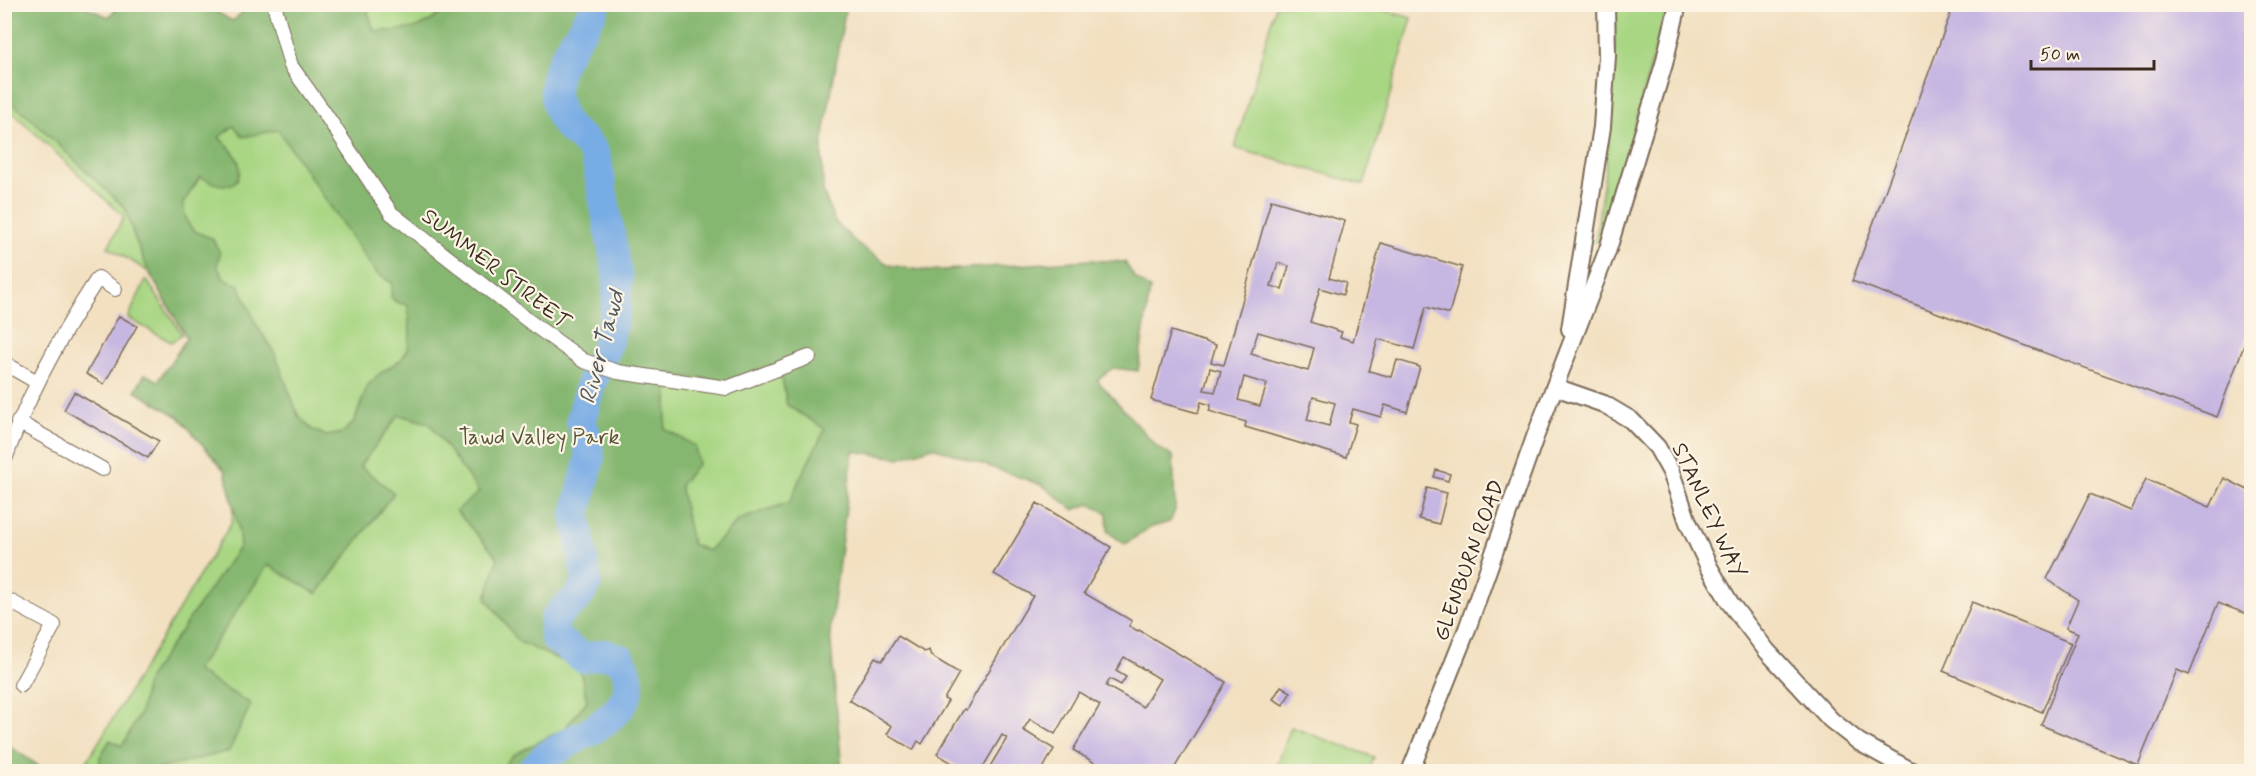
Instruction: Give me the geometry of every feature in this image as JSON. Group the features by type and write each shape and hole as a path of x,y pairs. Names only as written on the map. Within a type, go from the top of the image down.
{"street":[{"name":"SUMMER STREET","path":"274,4 291,66 391,213 530,322 584,361 618,372 727,388 809,357"},
{"name":"GLENBURN ROAD","path":"1564,363 1602,127 1607,56 1606,4"},
{"name":"GLENBURN ROAD","path":"1410,771 1467,629 1616,227 1661,74 1678,4"},
{"path":"4,462 18,422 37,382 98,278 115,289"},
{"path":"4,363 37,382"},
{"name":"STANLEY WAY","path":"1555,387 1604,404 1631,420 1657,447 1671,472 1688,522 1709,567 1730,603 1755,635 1831,720 1858,742 1913,771"},
{"path":"18,422 102,469"},
{"path":"4,598 54,625 21,685"}],"green space":[{"name":"Tawd Valley Park","path":"186,4 210,9 233,21 250,5 366,5 374,31 415,28 432,20 447,5 846,5 822,146 823,191 835,222 860,246 889,265 927,271 1090,260 1125,262 1134,277 1150,289 1138,371 1113,368 1097,380 1158,448 1173,456 1175,510 1170,522 1149,528 1125,544 1108,532 1107,513 1089,504 1074,510 1042,485 933,447 899,458 853,451 830,633 842,771 499,771 513,755 564,729 587,701 580,669 519,642 486,598 498,558 456,511 479,492 429,423 399,415 360,466 394,493 317,594 268,565 196,671 251,704 229,751 151,771 99,771 100,757 110,740 122,746 140,713 148,678 240,546 238,526 225,471 179,417 135,391 145,374 158,381 187,338 150,274 125,208 27,115 5,99 5,5 81,5 109,17 119,5 142,5 150,9 162,5","holes":["234,126 243,137 278,130 376,273 392,283 391,297 396,302 408,305 410,335 408,349 401,360 379,374 368,385 354,422 342,433 327,436 311,429 298,415 275,354 256,324 239,285 225,280 217,266 220,253 212,238 198,233 187,222 183,203 200,177 213,183 229,185 234,183 239,176 238,160 219,137","780,367 787,405 825,429 790,502 739,520 708,551 692,544 680,485 698,464 695,446 665,429 669,374 732,382"]},
{"name":"Tawd Valley Park","path":"4,5 218,113 323,5 810,5 806,40 842,408 822,631 826,771 81,771 232,522 246,331 108,247 124,217 5,105"},
{"path":"1276,5 1365,5 1412,18 1364,185 1235,148"},
{"path":"1614,5 1667,5 1632,136 1599,243 1595,242 1610,124 1614,64"},
{"path":"146,279 182,334 171,342 128,318"},
{"path":"1291,727 1374,757 1369,771 1275,771"},
{"path":"5,743 46,771 5,771"}],"building":[{"path":"1954,4 2252,4 2252,324 2217,417 1852,281"},
{"path":"1271,200 1345,221 1329,278 1346,283 1343,295 1320,288 1310,322 1342,332 1340,337 1353,341 1381,243 1462,267 1449,314 1426,307 1414,349 1378,339 1369,371 1392,377 1397,360 1420,367 1407,412 1385,405 1381,417 1353,409 1349,422 1356,424 1346,457 1245,427 1246,422 1209,411 1211,405 1201,402 1198,413 1151,400 1171,331 1216,345 1211,362 1224,365","holes":["1278,263 1289,266 1282,289 1271,286","1258,332 1314,348 1308,371 1251,354","1210,368 1221,371 1215,392 1204,390","1244,377 1267,384 1260,406 1238,400","1313,397 1335,403 1329,426 1307,420"]},
{"path":"119,316 137,326 104,384 86,374"},
{"path":"74,392 159,441 148,458 64,410"},
{"path":"1436,470 1450,474 1448,481 1434,477"},
{"path":"2224,478 2252,492 2252,616 2218,603 2189,675 2177,670 2138,765 2041,725 2078,633 2066,628 2078,600 2047,579 2090,494 2131,511 2146,479 2210,507"},
{"path":"1427,488 1447,493 1439,524 1419,519"},
{"path":"1037,503 1111,547 1084,593 1132,621 1129,626 1226,682 1172,772 1110,772 1073,750 1100,705 1079,692 1055,734 1030,719 1023,730 1054,749 1041,772 996,772 989,768 1007,738 1002,735 980,772 967,772 937,754 964,709 966,710 1033,596 994,574","holes":["1124,657 1160,679 1143,707 1106,686 1110,679 1121,685 1126,677 1116,671"]},
{"path":"1972,602 2071,643 2042,712 1943,671"},
{"path":"898,636 924,652 929,650 931,656 959,673 944,699 948,701 922,744 918,741 913,750 887,734 892,726 849,700 875,657 882,661"},
{"path":"1281,686 1291,692 1283,705 1273,699"}],"waterway":[{"name":"River Tawd","path":"588,733 617,711 627,693 629,683 621,659 604,654 583,658 555,638 554,630 555,619 582,592 587,583 576,514 590,458 587,438 581,421 590,386 607,345 616,308 618,278 596,159 588,145 565,123 557,106 555,90 557,75 563,61 596,4"},
{"name":"River Tawd","path":"530,772 546,756 579,737"}]}
